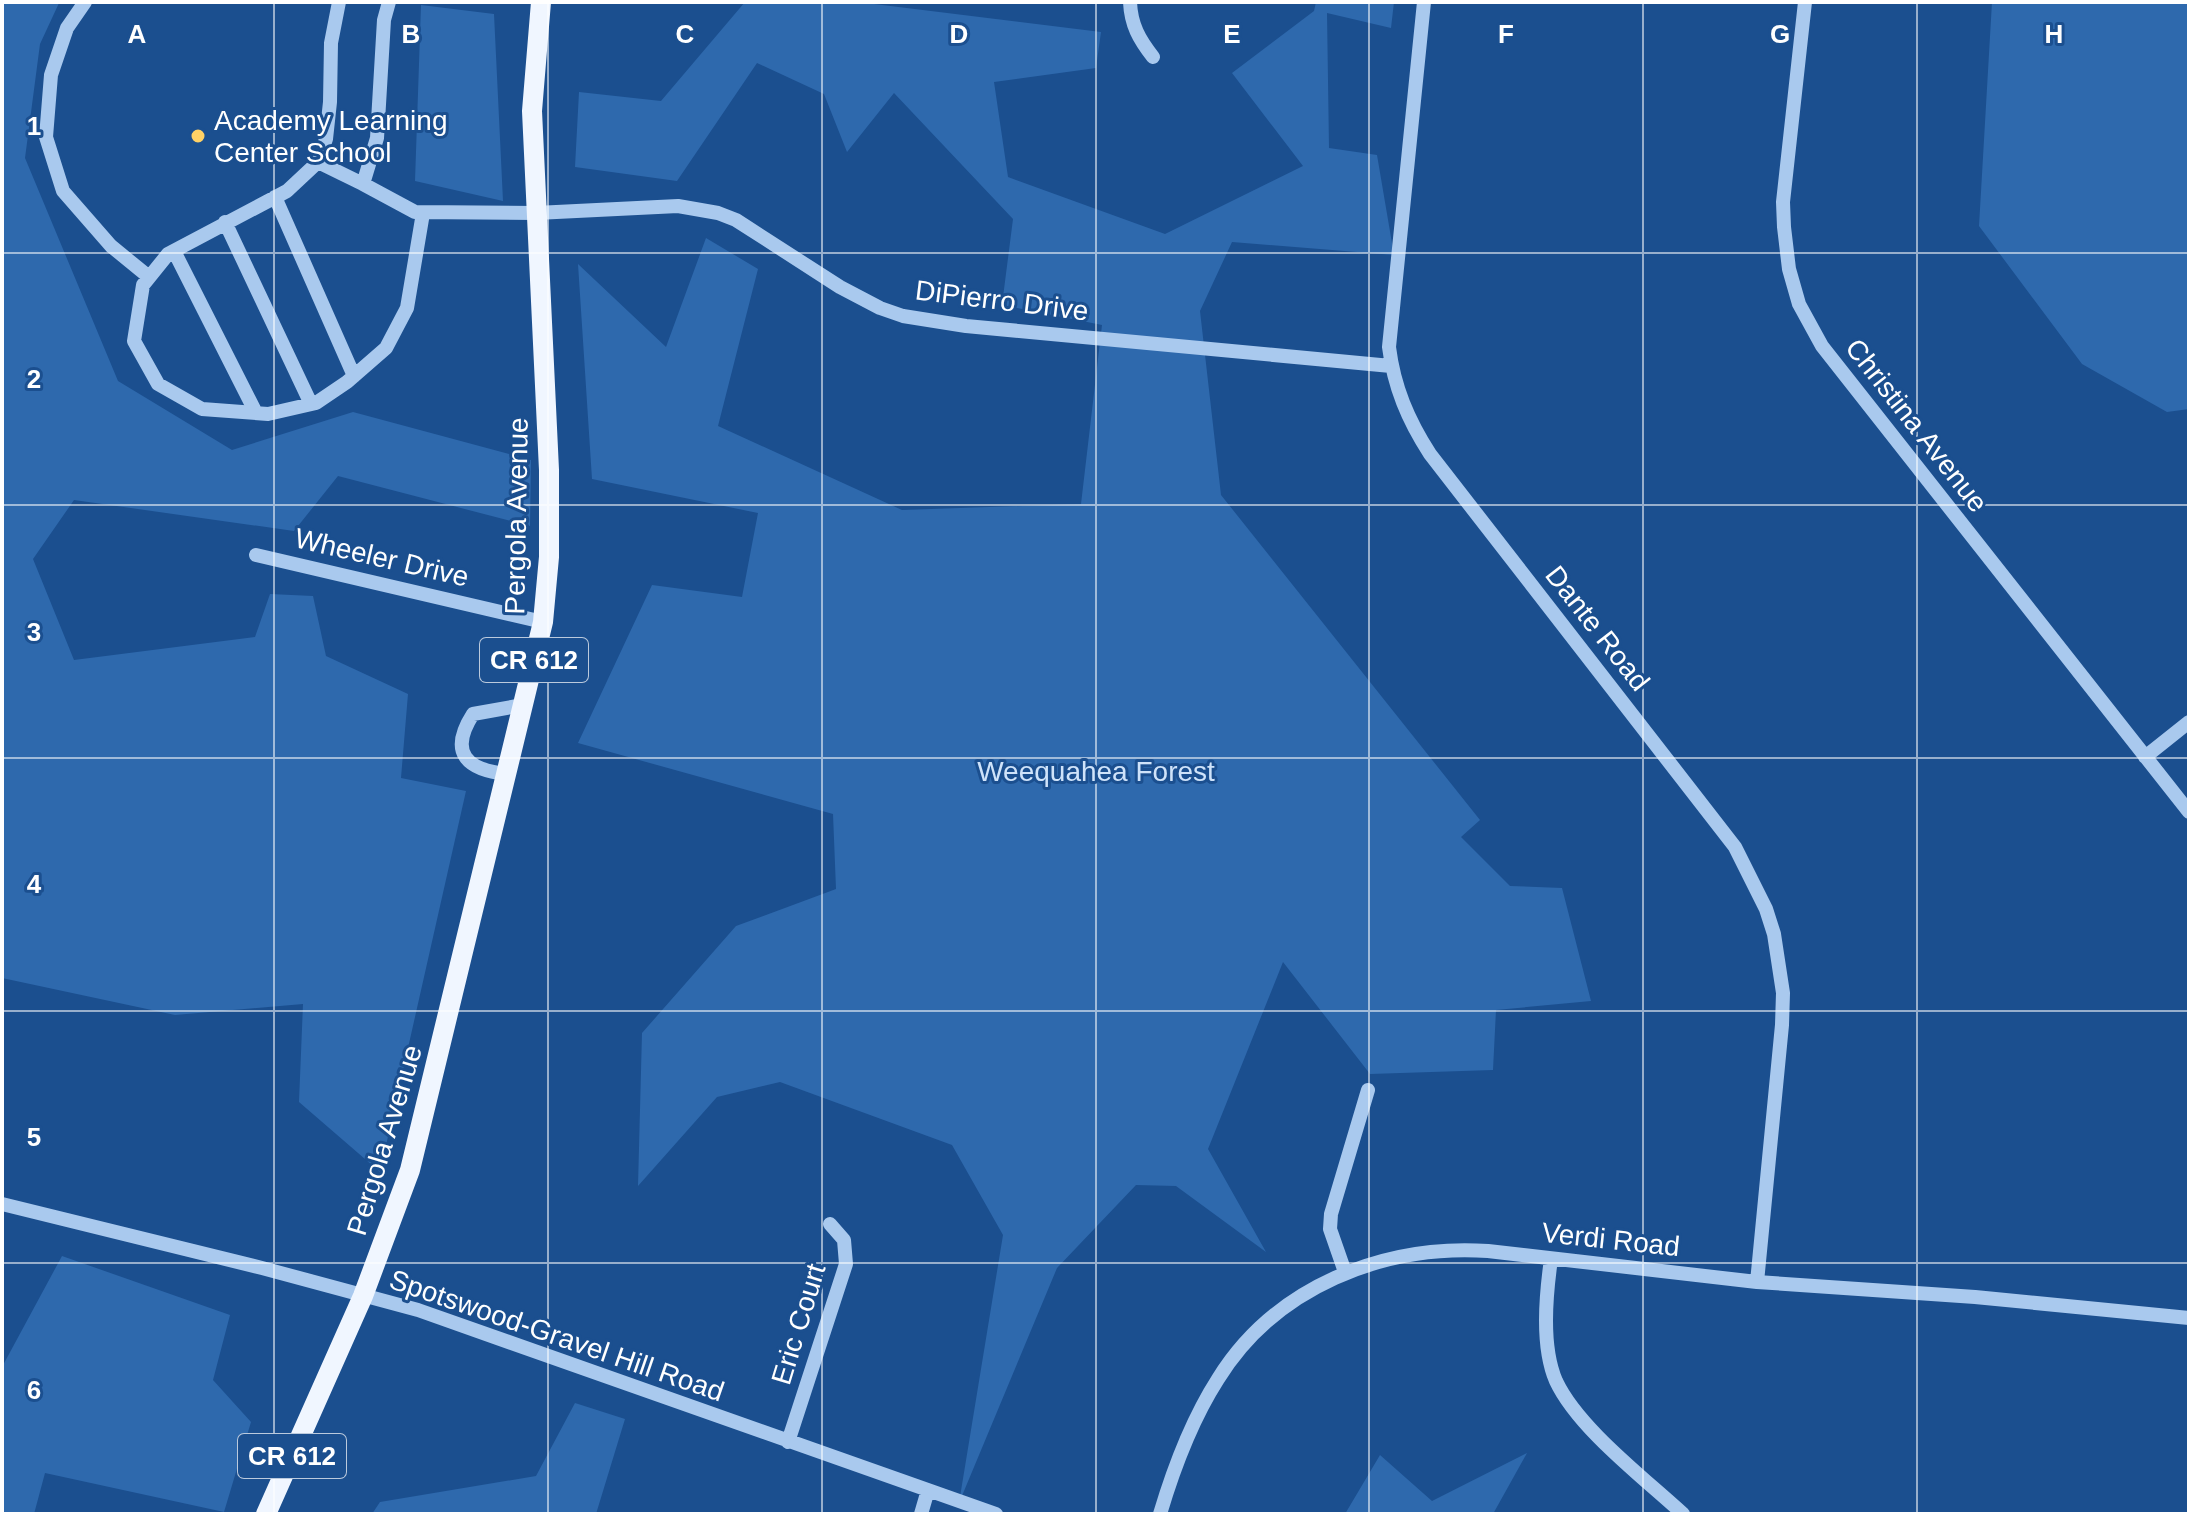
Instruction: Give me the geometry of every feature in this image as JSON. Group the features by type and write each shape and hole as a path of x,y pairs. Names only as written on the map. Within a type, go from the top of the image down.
{"main road":[{"name":"Pergola Avenue","path":"363,1296 410,1170 543,622 549,557 549,470 532,111 539,2"},
{"name":"CR 612","path":"266,1514 363,1296"}],"street":[{"path":"85,2 67,28 51,75 46,137 63,191 111,246 149,277"},
{"path":"318,162 415,212 423,213 407,308 386,348 354,376 311,404 268,414 202,409 158,384 134,341 143,285 168,254 287,191 318,162 326,139 331,43 339,2"},
{"path":"363,184 377,138 384,20 389,2"},
{"path":"1130,2 1131,18 1139,38 1153,57"},
{"name":"Dante Road","path":"1424,2 1389,347 1391,366 1414,430 1430,454 1735,847 1766,909 1780,965 1782,1025 1757,1282"},
{"name":"Christina Avenue","path":"1805,2 1783,202 1786,247 1799,304 1822,346 2189,812"},
{"path":"275,197 354,376"},
{"name":"DiPierro Drive","path":"423,213 536,213 678,206 718,213 756,231 860,299 903,316 1391,366"},
{"path":"225,222 311,404"},
{"path":"174,251 256,413"},
{"name":"Wheeler Drive","path":"256,555 543,622"},
{"path":"507,774 481,770 471,765 464,753 466,726 473,714 523,705"},
{"path":"2145,757 2189,722"},
{"path":"1345,1272 1330,1229 1331,1214 1368,1090"},
{"name":"Spotswood-Gravel Hill Road","path":"2,1204 418,1310 996,1514"},
{"name":"Eric Court","path":"788,1442 846,1264 844,1240 830,1224"},
{"name":"Verdi Road","path":"1160,1514 1187,1436 1214,1385 1256,1332 1285,1308 1345,1272 1405,1255 1478,1251 1757,1282 1975,1297 2189,1318"},
{"path":"1551,1259 1546,1314 1555,1378 1567,1399 1591,1427 1683,1514"},
{"path":"921,1514 928,1490"}],"green space":[{"path":"2,2 59,3 40,44 25,158 118,381 232,450 353,412 531,460 530,526 338,476 294,531 74,500 33,559 74,660 255,637 270,594 313,596 326,656 408,694 401,778 466,791 380,1172 299,1102 303,1004 175,1015 2,978"},
{"name":"Weequahea Forest","path":"745,2 858,2 1101,32 1096,68 994,82 1008,177 1165,234 1303,166 1232,73 1314,11 1316,2 1394,2 1391,28 1327,13 1329,148 1377,155 1394,255 1232,242 1200,311 1221,495 1480,820 1461,837 1510,886 1562,888 1591,1001 1496,1010 1493,1070 1370,1074 1283,962 1208,1149 1266,1252 1176,1186 1136,1185 1057,1268 959,1503 1003,1235 952,1145 780,1082 717,1097 638,1186 642,1033 736,926 836,889 833,814 578,743 652,585 742,597 758,513 592,479 578,264 666,347 706,238 758,269 718,426 902,510 1081,504 1102,325 1002,305 1013,219 894,93 847,152 824,94 757,63 677,181 575,167 579,92 661,101"},
{"path":"1992,2 2189,2 2189,409 2167,412 2082,364 1979,226"},
{"path":"421,5 494,14 503,201 415,181"},
{"path":"62,1256 230,1315 213,1380 251,1422 224,1512 45,1473 34,1514 2,1514 2,1367"},
{"path":"575,1403 625,1419 596,1514 372,1514 380,1502 536,1476"},
{"path":"1527,1453 1493,1514 1345,1514 1380,1455 1432,1501"}],"place":[{"name":"Academy Learning Center School","path":"198,136"}]}
